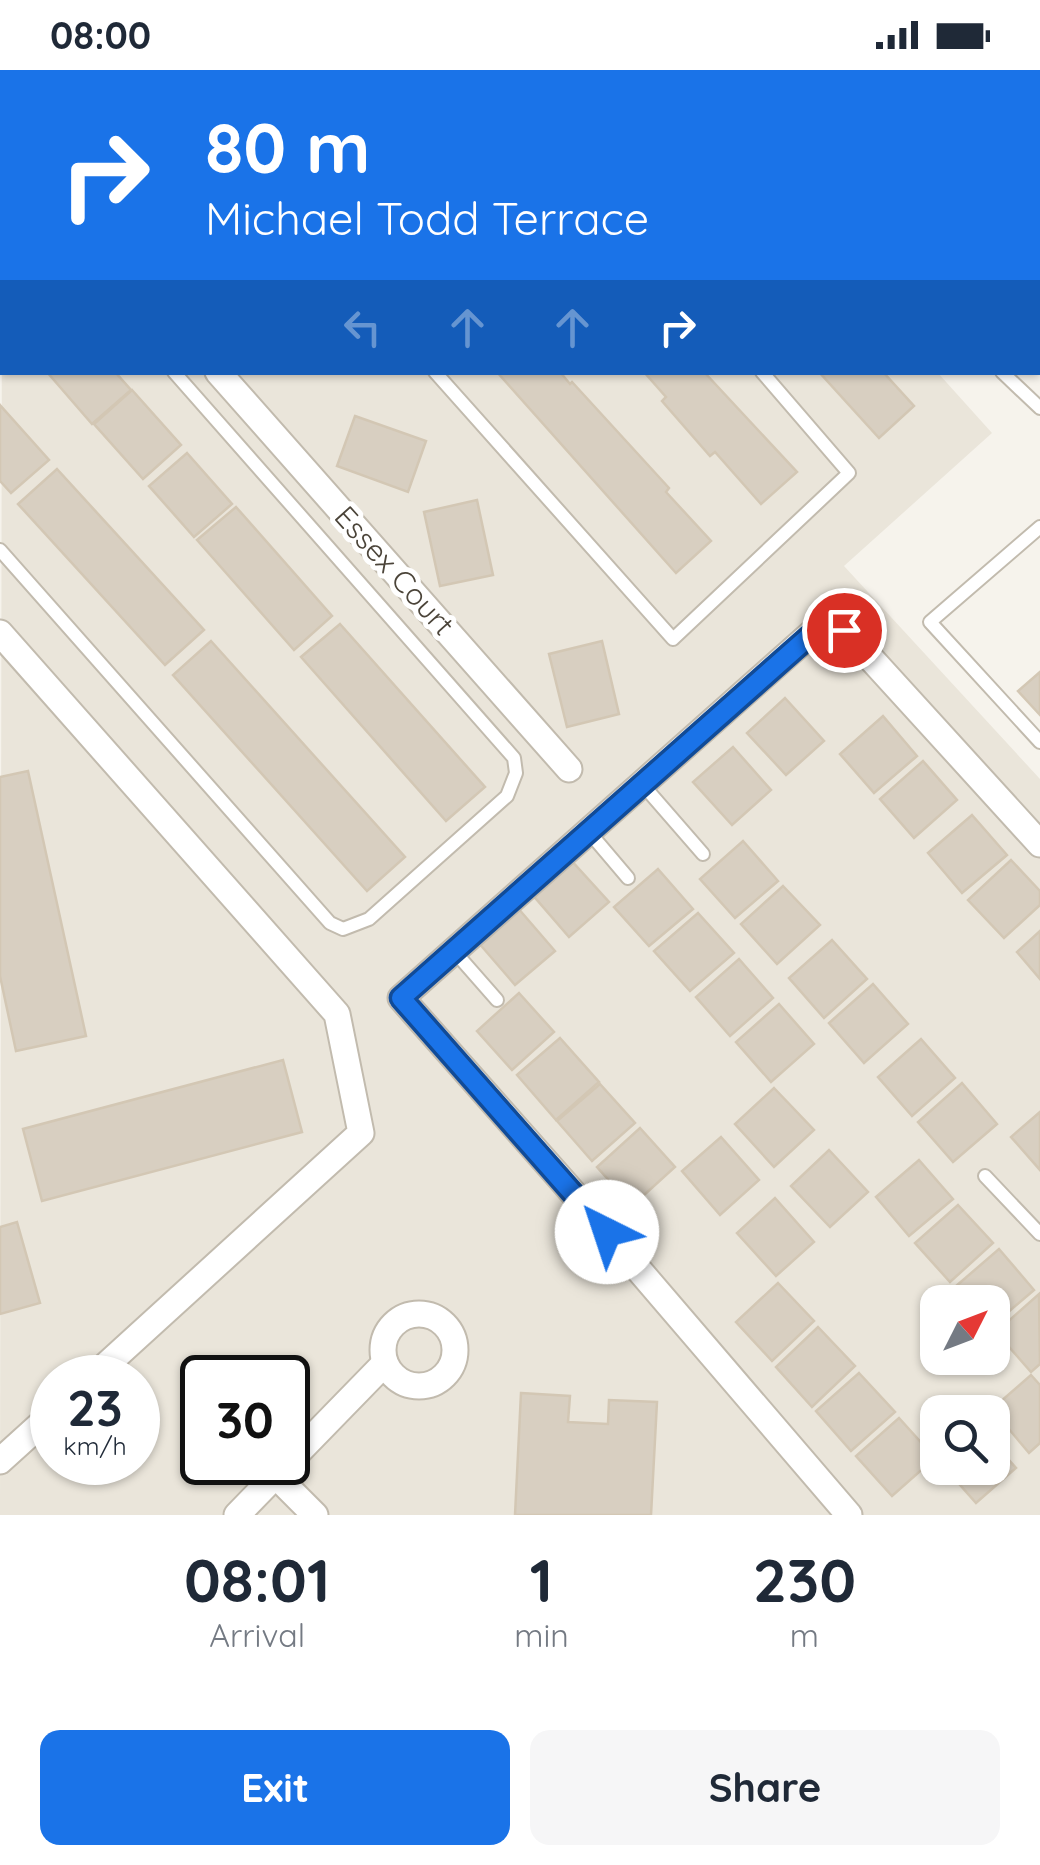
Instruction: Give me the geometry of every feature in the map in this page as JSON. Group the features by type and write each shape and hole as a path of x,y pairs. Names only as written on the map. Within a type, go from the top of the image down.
{"street":[{"name":"Essex Court","path":"221,375 570,769"},
{"path":"849,1515 401,998 812,634 844,630 1040,844"},
{"path":"0,632 337,1014 361,1133 117,1355"},
{"path":"310,1440 386,1363"},
{"path":"0,1461 30,1434"},
{"path":"238,1515 266,1485"},
{"path":"285,1485 316,1515"}],"lane":[{"path":"0,550 330,923 343,929 369,919 494,810 513,784 514,758 177,375"},
{"path":"438,375 673,639 849,473 765,375"},
{"path":"1005,375 1040,408"},
{"path":"1040,527 930,622 1040,742"},
{"path":"643,785 704,854"},
{"path":"589,832 628,878"},
{"path":"454,950 498,1000"},
{"path":"985,1176 1040,1234"}],"shaded area":[{"path":"2,375 940,375 992,433 844,566 1040,779 1040,1515 0,1515"}],"building":[{"path":"50,375 118,375 131,390 92,424"},
{"path":"500,375 562,375 669,488 666,492 711,541 676,573"},
{"path":"647,375 707,375 797,472 761,504 715,452 710,456 662,401 666,397"},
{"path":"822,375 886,375 914,406 879,438"},
{"path":"132,390 181,445 143,479 94,424"},
{"path":"0,405 49,460 11,493 0,481"},
{"path":"355,416 426,441 408,492 337,466"},
{"path":"187,453 232,504 194,537 149,486"},
{"path":"57,469 204,630 165,665 18,504"},
{"path":"477,500 493,575 440,586 424,512"},
{"path":"236,507 332,616 294,650 197,540"},
{"path":"340,624 485,787 446,821 301,657"},
{"path":"211,641 405,857 367,891 173,675"},
{"path":"602,641 619,714 567,727 549,654"},
{"path":"1040,672 1040,715 1018,691"},
{"path":"785,698 824,741 786,775 747,733"},
{"path":"883,716 917,756 874,793 840,754"},
{"path":"733,747 771,790 732,825 693,782"},
{"path":"923,761 957,800 914,838 880,799"},
{"path":"28,771 86,1036 16,1051 0,976 0,777"},
{"path":"972,815 1007,855 962,893 928,853"},
{"path":"743,841 778,881 735,918 700,879"},
{"path":"570,859 609,902 569,937 531,893"},
{"path":"1011,860 1040,891 1040,905 1004,938 968,900"},
{"path":"658,869 693,909 649,946 614,907"},
{"path":"783,886 820,925 777,964 741,924"},
{"path":"517,907 555,951 515,985 477,941"},
{"path":"698,913 734,953 690,991 654,951"},
{"path":"1040,931 1040,979 1017,952"},
{"path":"832,940 867,979 824,1018 789,978"},
{"path":"739,959 773,998 730,1036 696,997"},
{"path":"873,984 908,1024 864,1063 829,1023"},
{"path":"519,993 554,1032 512,1070 477,1031"},
{"path":"779,1004 814,1044 771,1082 736,1042"},
{"path":"560,1038 599,1082 556,1120 517,1075"},
{"path":"921,1039 955,1078 912,1116 878,1077"},
{"path":"283,1060 302,1132 42,1201 23,1129"},
{"path":"962,1083 997,1124 953,1162 918,1122"},
{"path":"600,1084 635,1123 592,1161 557,1121"},
{"path":"774,1088 814,1130 774,1167 735,1124"},
{"path":"1040,1112 1040,1170 1011,1137"},
{"path":"640,1128 675,1167 632,1206 597,1167"},
{"path":"721,1137 759,1180 720,1215 682,1171"},
{"path":"829,1150 868,1192 830,1227 791,1186"},
{"path":"919,1160 953,1199 909,1236 876,1197"},
{"path":"775,1198 814,1242 776,1276 737,1233"},
{"path":"958,1205 993,1243 950,1282 915,1243"},
{"path":"17,1222 40,1303 0,1314 0,1227"},
{"path":"999,1249 1034,1290 1010,1311 1010,1285 957,1285"},
{"path":"778,1283 814,1321 772,1361 736,1322"},
{"path":"1039,1294 1040,1364 1031,1372 1010,1348 1010,1320"},
{"path":"818,1327 855,1366 812,1407 776,1367"},
{"path":"859,1373 895,1412 851,1451 816,1411"},
{"path":"1031,1375 1040,1385 1040,1443 1029,1453 1010,1430 1008,1395"},
{"path":"521,1393 570,1396 568,1422 608,1424 609,1400 657,1402 651,1515 515,1515"},
{"path":"899,1418 920,1441 920,1471 892,1496 856,1456"},
{"path":"960,1485 997,1485 976,1503"}],"route":[{"path":"607,1232 401,998 812,634 844,630"}]}
